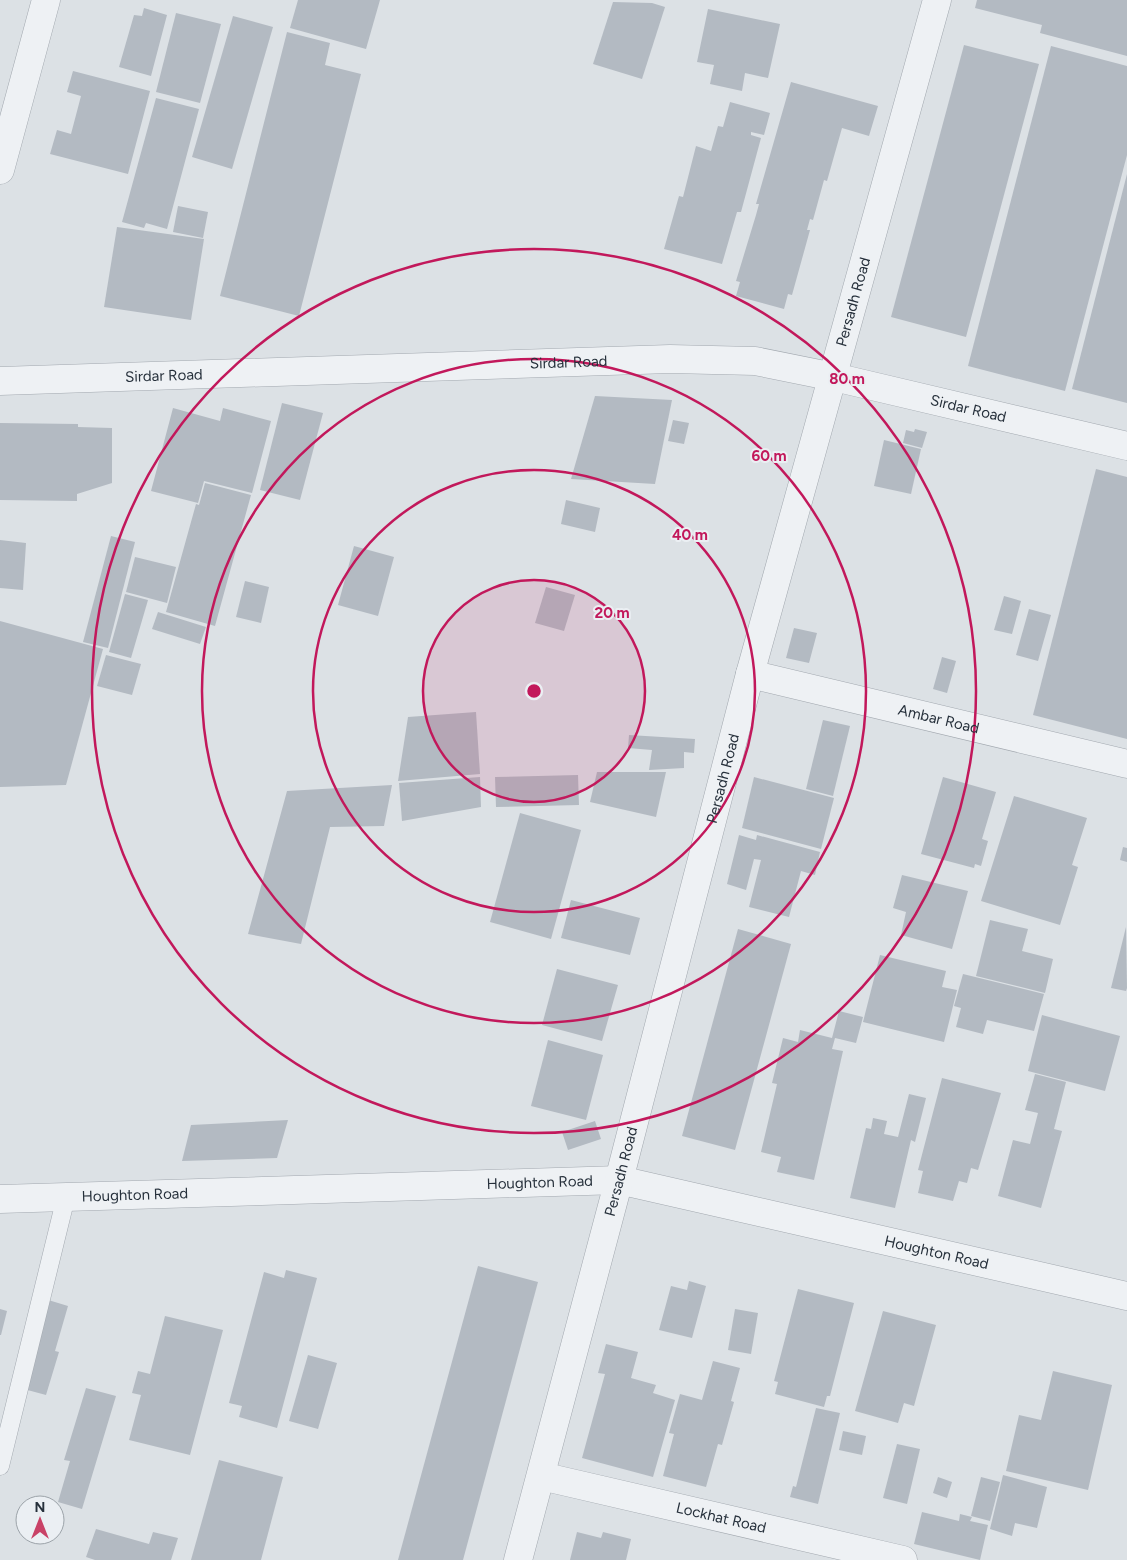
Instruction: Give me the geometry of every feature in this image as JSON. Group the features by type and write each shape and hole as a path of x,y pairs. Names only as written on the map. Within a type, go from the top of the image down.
{"street":[{"path":"0,170 46,0"},
{"name":"Persadh Road","path":"518,1560 750,674 834,377 937,0"},
{"name":"Sirdar Road","path":"0,381 670,359 755,361 834,377 1127,446"},
{"name":"Ambar Road","path":"750,674 1127,764"},
{"name":"Houghton Road","path":"0,1199 619,1180 1127,1296"},
{"name":"Lockhat Road","path":"541,1476 903,1560"}],"lane":[{"path":"0,1466 66,1197"}],"building":[{"path":"298,0 380,0 366,49 290,28"},
{"path":"977,0 1127,0 1127,56 1040,33 1042,25 975,8"},
{"path":"613,2 652,3 665,7 642,79 593,64"},
{"path":"144,8 167,15 151,76 119,67 134,15 142,16"},
{"path":"708,9 780,24 768,78 745,73 742,91 710,84 714,65 697,62"},
{"path":"176,13 221,24 200,103 156,92"},
{"path":"233,16 273,27 232,169 192,157"},
{"path":"287,32 330,43 325,65 361,74 299,316 220,296"},
{"path":"964,45 1039,64 966,337 891,317"},
{"path":"1051,46 1127,66 1127,155 1065,391 968,366"},
{"path":"73,71 150,91 128,174 50,154 57,130 71,134 81,96 67,92"},
{"path":"791,82 878,106 869,136 842,128 827,181 824,180 813,220 810,219 807,230 810,230 792,295 788,294 784,309 736,296 740,282 736,281 756,215 759,204 756,204"},
{"path":"156,98 199,109 167,229 146,223 144,228 122,222"},
{"path":"730,102 770,113 764,135 751,132 751,135 761,138 741,212 737,212 722,264 664,249 679,196 683,197 696,146 711,151 718,126 723,127"},
{"path":"1127,174 1127,403 1072,389"},
{"path":"178,206 208,212 203,238 173,232"},
{"path":"117,227 204,239 191,320 104,307"},
{"path":"595,396 672,400 655,484 571,479"},
{"path":"282,403 323,413 300,500 260,490"},
{"path":"173,408 220,421 223,408 271,421 252,493 204,481 198,503 151,491"},
{"path":"673,420 689,423 684,444 668,441"},
{"path":"0,423 78,424 78,427 112,428 112,483 77,494 77,501 0,500"},
{"path":"915,429 927,432 922,448 903,443 906,430 914,432"},
{"path":"884,440 921,449 911,494 874,486"},
{"path":"1096,469 1127,477 1127,739 1033,715"},
{"path":"205,483 251,495 215,626 166,612 196,504 199,505"},
{"path":"566,500 600,508 595,532 561,524"},
{"path":"111,536 135,542 108,648 83,642"},
{"path":"0,540 26,543 23,590 0,588"},
{"path":"354,546 394,557 378,616 338,605"},
{"path":"135,557 176,567 167,603 126,592"},
{"path":"245,581 269,587 261,623 236,617"},
{"path":"546,587 575,595 564,631 535,623"},
{"path":"125,594 148,600 131,658 109,652"},
{"path":"1004,596 1021,601 1012,634 994,630"},
{"path":"1029,609 1051,615 1038,661 1016,655"},
{"path":"158,612 206,627 200,644 152,629"},
{"path":"0,621 103,649 66,785 0,787"},
{"path":"794,628 817,633 809,663 786,658"},
{"path":"106,655 141,664 132,695 97,686"},
{"path":"942,657 956,661 947,693 933,689"},
{"path":"476,712 480,774 398,781 408,717"},
{"path":"823,720 850,726 833,796 806,789"},
{"path":"629,735 695,739 694,753 684,752 684,768 649,770 652,750 628,748"},
{"path":"597,772 666,772 656,817 590,802"},
{"path":"578,775 579,805 496,807 495,777"},
{"path":"480,777 481,807 402,821 399,783"},
{"path":"754,777 834,798 821,849 742,828"},
{"path":"943,777 996,792 982,839 988,841 981,866 975,864 974,868 921,854"},
{"path":"392,785 384,826 330,827 301,944 248,934 287,791"},
{"path":"1014,796 1087,818 1072,865 1078,867 1060,925 981,901"},
{"path":"520,813 581,830 551,939 490,922"},
{"path":"739,835 756,840 757,835 820,852 815,875 801,871 789,917 749,907 761,860 754,859 746,890 727,884"},
{"path":"1123,847 1127,848 1127,862 1120,860"},
{"path":"902,875 968,891 952,949 901,935 906,912 893,908"},
{"path":"571,900 640,918 630,955 561,938"},
{"path":"990,920 1028,929 1022,951 1053,959 1045,993 976,976"},
{"path":"1126,927 1127,988 1126,991 1111,988"},
{"path":"738,929 791,944 735,1150 682,1136"},
{"path":"880,955 946,971 942,987 957,990 944,1042 863,1022"},
{"path":"557,969 618,985 602,1041 542,1025"},
{"path":"963,974 1044,994 1034,1031 987,1020 983,1034 956,1027 961,1008 954,1006"},
{"path":"839,1011 863,1017 856,1043 835,1038 832,1049 843,1051 814,1180 777,1172 781,1157 761,1152 777,1084 772,1083 783,1038 798,1042 800,1030 832,1038"},
{"path":"1042,1015 1120,1036 1105,1091 1028,1071"},
{"path":"548,1040 603,1055 586,1120 531,1106"},
{"path":"1035,1074 1066,1082 1054,1129 1062,1131 1041,1208 998,1196 1013,1140 1030,1144 1038,1113 1025,1110"},
{"path":"942,1078 1001,1093 978,1170 971,1168 967,1183 959,1181 953,1201 918,1193 923,1171 918,1170"},
{"path":"909,1094 926,1098 915,1142 911,1140 895,1208 850,1198 866,1128 871,1129 873,1118 887,1121 884,1134 898,1137"},
{"path":"288,1120 277,1158 182,1161 191,1125"},
{"path":"595,1121 601,1139 568,1150 562,1132"},
{"path":"478,1266 538,1282 463,1560 398,1560"},
{"path":"286,1270 317,1278 277,1428 239,1417 242,1406 229,1403 264,1272 284,1278"},
{"path":"689,1281 706,1286 692,1338 659,1330 671,1286 687,1290"},
{"path":"798,1289 854,1303 830,1396 827,1396 824,1407 775,1394 778,1382 774,1381"},
{"path":"45,1299 68,1306 55,1351 59,1352 46,1395 20,1388"},
{"path":"0,1309 7,1311 1,1335 0,1335"},
{"path":"735,1309 758,1313 751,1354 728,1350"},
{"path":"883,1311 936,1325 914,1406 904,1403 898,1423 855,1411"},
{"path":"165,1316 223,1330 190,1455 129,1440 141,1395 132,1393 138,1371 150,1374"},
{"path":"606,1344 638,1352 631,1378 656,1385 653,1393 675,1400 653,1477 582,1458 605,1374 598,1373"},
{"path":"308,1355 337,1363 318,1429 289,1421"},
{"path":"713,1361 740,1368 731,1401 734,1402 722,1445 718,1444 706,1487 663,1476 674,1434 669,1433 680,1394 702,1400"},
{"path":"1053,1371 1112,1385 1088,1490 1006,1471 1019,1415 1041,1420"},
{"path":"86,1388 116,1396 82,1509 65,1504 65,1495 60,1495 70,1461 64,1460"},
{"path":"816,1408 840,1413 818,1504 790,1497 793,1486 796,1487"},
{"path":"843,1431 866,1436 862,1455 839,1450"},
{"path":"897,1444 920,1449 907,1504 883,1498"},
{"path":"219,1460 283,1477 261,1560 191,1560"},
{"path":"1003,1475 1047,1487 1037,1528 1015,1523 1012,1536 990,1529"},
{"path":"938,1477 952,1482 947,1498 933,1493"},
{"path":"981,1477 1000,1482 990,1521 971,1516"},
{"path":"922,1512 959,1521 960,1514 972,1517 970,1521 988,1525 980,1560 914,1544"},
{"path":"96,1529 149,1544 153,1532 178,1538 171,1560 95,1560 86,1557"},
{"path":"577,1532 601,1538 603,1532 631,1539 626,1560 570,1560"}]}
